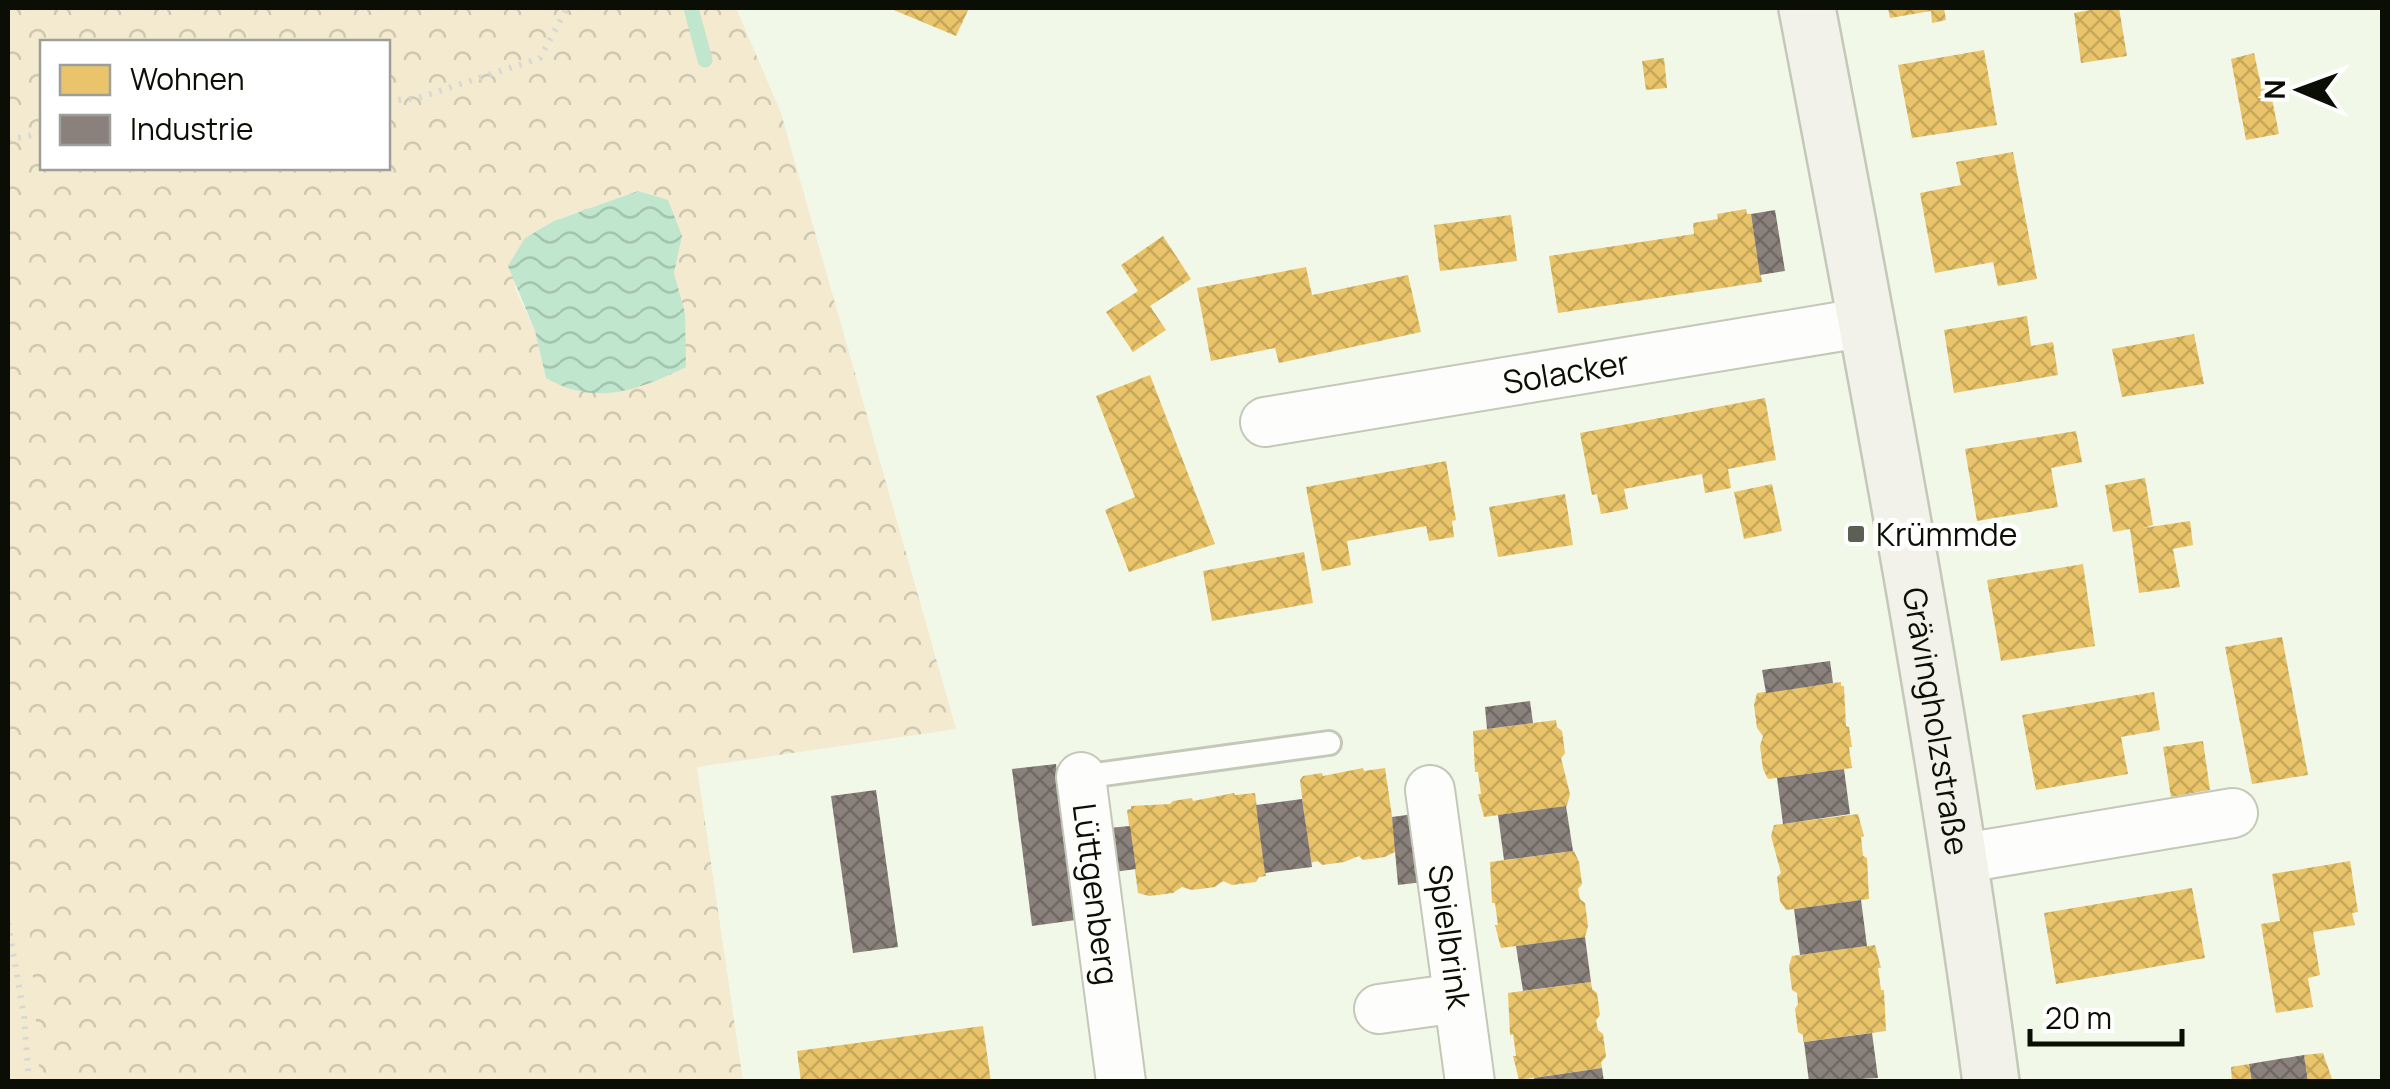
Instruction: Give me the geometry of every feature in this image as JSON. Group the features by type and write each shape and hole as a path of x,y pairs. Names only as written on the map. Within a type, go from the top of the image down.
{"main road":[{"name":"Grävingholzstraße","path":"1808,8 1958,860 1991,1082"}],"street":[{"name":"Solacker","path":"1265,422 1866,322"},
{"name":"Lüttgenberg","path":"1080,777 1122,1082"},
{"name":"Spielbrink","path":"1430,790 1470,1082"},
{"path":"1958,860 2232,813"},
{"path":"1380,1009 1458,998"}],"lane":[{"name":"Lüttgenberg","path":"1080,777 1329,743"}],"path":[{"path":"390,101 418,98 540,58 568,8"},
{"path":"8,140 40,133"},
{"path":"8,923 24,1016 30,1082"}],"green space":[{"path":"8,8 736,8 781,113 956,729 697,767 743,1081 40,1081 27,900 8,900","holes":["638,191 682,236 674,273 685,313 546,378 535,331 515,288 525,238 554,221"]},
{"path":"27,899 40,1081 8,1081 8,900"}],"water":[{"path":"638,191 668,200 682,236 674,273 685,313 686,367 651,383 617,392 582,392 564,387 546,378 535,331 508,266 525,238 554,221"}],"building: Wohnen":[{"path":"889,8 969,8 956,36"},
{"path":"1888,8 1944,8 1946,20 1932,23 1931,11 1890,18"},
{"path":"2119,8 2127,56 2081,63 2074,13"},
{"path":"1984,50 1997,125 1912,138 1898,65"},
{"path":"2254,53 2261,85 2269,84 2279,134 2246,140 2231,59"},
{"path":"1664,58 1667,88 1646,90 1642,61"},
{"path":"2013,152 2037,279 1998,286 1993,262 1935,273 1920,193 1961,185 1956,162"},
{"path":"1746,209 1751,214 1762,282 1558,313 1549,256 1694,234 1693,223"},
{"path":"1511,215 1517,261 1440,271 1434,225"},
{"path":"1163,236 1191,279 1150,306 1166,330 1133,352 1106,312 1138,291 1121,265"},
{"path":"1306,267 1312,295 1408,275 1421,332 1279,363 1275,348 1211,361 1197,288"},
{"path":"2027,316 2031,346 2053,342 2058,375 1954,393 1944,330"},
{"path":"2194,334 2204,384 2122,397 2112,349"},
{"path":"1150,375 1215,544 1129,572 1105,510 1135,497 1096,396"},
{"path":"1765,398 1776,460 1728,469 1731,488 1705,493 1702,474 1624,489 1628,509 1601,514 1597,494 1592,495 1580,433"},
{"path":"2076,431 2082,462 2051,468 2058,507 1977,521 1965,449"},
{"path":"1446,461 1456,520 1452,521 1454,537 1429,541 1426,526 1347,541 1351,565 1322,571 1306,487"},
{"path":"2145,478 2153,525 2143,528 2190,521 2193,545 2173,549 2180,587 2139,593 2130,529 2113,532 2105,485"},
{"path":"1772,484 1782,531 1744,539 1734,492"},
{"path":"1565,494 1573,545 1498,557 1489,507"},
{"path":"1304,552 1313,603 1212,621 1203,571"},
{"path":"2083,564 2095,646 2001,661 1987,580"},
{"path":"2282,637 2308,775 2252,784 2225,647"},
{"path":"1841,682 1852,768 1768,779 1760,746 1763,736 1757,728 1754,705 1757,693"},
{"path":"2154,692 2160,730 2121,737 2128,774 2036,790 2022,715"},
{"path":"1556,720 1565,753 1561,758 1570,794 1567,806 1484,817 1475,772 1473,731"},
{"path":"2203,741 2210,790 2171,797 2163,747"},
{"path":"1385,768 1397,851 1385,857 1363,860 1359,856 1344,862 1310,863 1300,780 1303,776"},
{"path":"1255,793 1266,876 1256,882 1232,885 1223,881 1215,887 1182,887 1173,893 1138,893 1127,810 1131,806"},
{"path":"1858,814 1864,836 1863,856 1867,858 1869,899 1786,910 1780,901 1777,877 1781,873 1771,836 1774,825"},
{"path":"1574,851 1582,884 1578,889 1585,903 1588,926 1585,937 1501,948 1492,903 1490,862"},
{"path":"2350,861 2358,912 2352,913 2355,925 2313,932 2320,975 2308,978 2313,1007 2276,1013 2261,924 2280,921 2272,874"},
{"path":"2192,888 2205,958 2056,984 2044,913"},
{"path":"1875,945 1884,990 1886,1031 1803,1042 1795,1009 1797,993 1792,990 1792,956"},
{"path":"1591,982 1597,993 1600,1015 1596,1020 1603,1034 1606,1057 1602,1068 1519,1080 1513,1034 1510,1035 1508,993"},
{"path":"983,1026 991,1082 801,1082 797,1051"},
{"path":"2323,1053 2333,1082 2308,1082 2304,1055"},
{"path":"2249,1064 2252,1082 2232,1082 2231,1067"}],"building: Industrie":[{"path":"1775,210 1785,271 1760,275 1751,214"},
{"path":"1830,661 1833,683 1766,693 1762,670"},
{"path":"1530,701 1533,723 1487,729 1485,707"},
{"path":"1056,764 1076,920 1032,926 1012,769"},
{"path":"1844,769 1850,814 1783,824 1777,778"},
{"path":"876,790 898,947 853,953 831,796"},
{"path":"1302,799 1312,867 1265,873 1256,805"},
{"path":"1566,806 1573,851 1504,860 1498,815"},
{"path":"1414,814 1423,882 1398,885 1392,817"},
{"path":"1130,826 1136,869 1114,872 1108,828"},
{"path":"1861,900 1867,946 1800,955 1794,909"},
{"path":"1585,937 1591,982 1523,991 1516,946"},
{"path":"1872,1033 1878,1078 1809,1082 1804,1042"},
{"path":"2304,1055 2308,1082 2252,1082 2249,1064"},
{"path":"1602,1068 1604,1082 1534,1082 1534,1078"}],"waterway":[{"path":"691,8 705,60"}],"place":[{"name":"Krümmde","path":"1856,534"}]}
